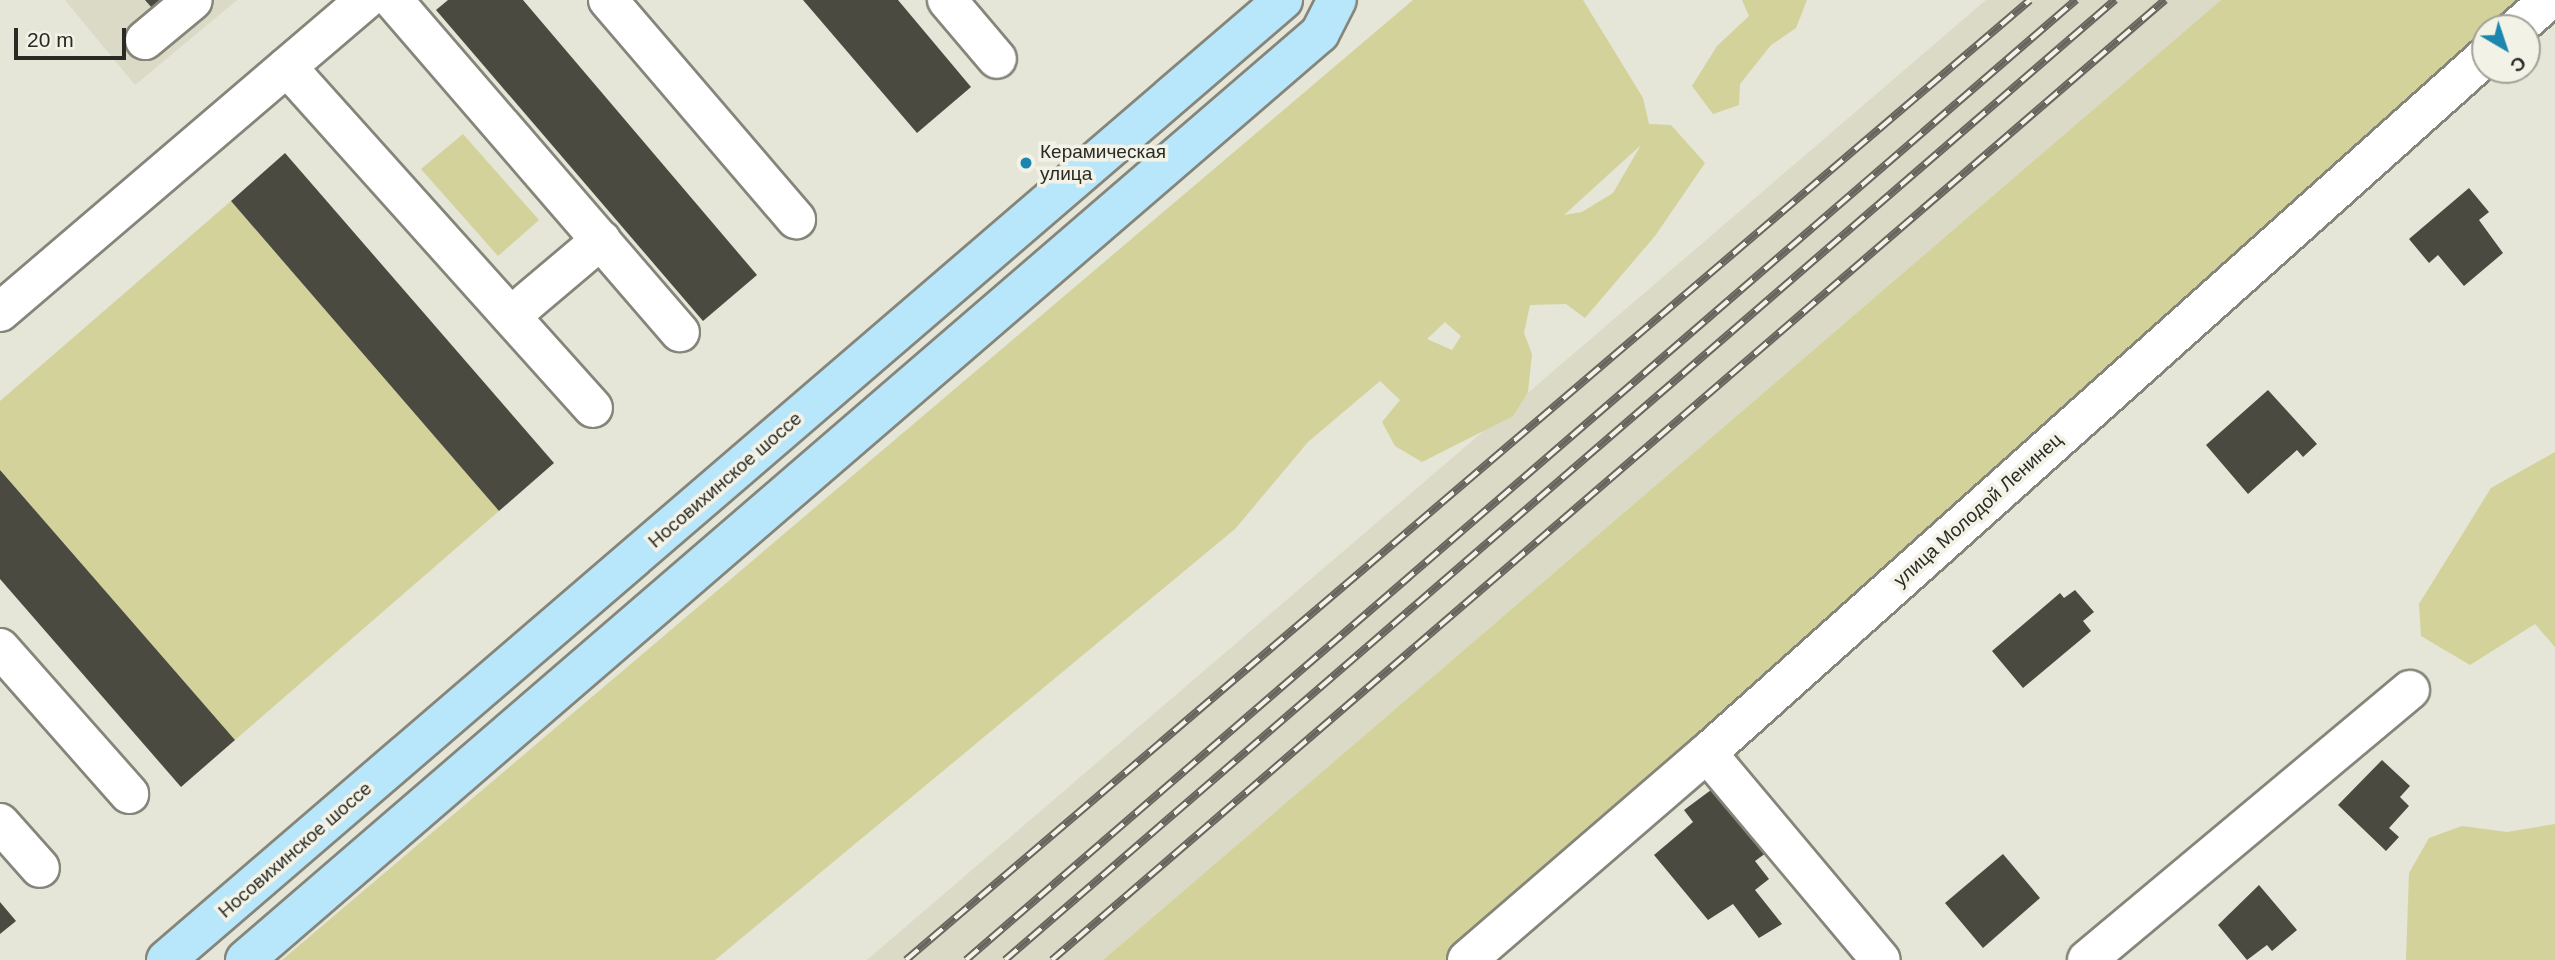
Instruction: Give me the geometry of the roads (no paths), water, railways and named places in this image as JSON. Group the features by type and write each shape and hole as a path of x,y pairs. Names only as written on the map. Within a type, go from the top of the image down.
{"main road":[{"name":"Носовихинское шоссе","path":"166,960 1283,0"},
{"path":"245,960 1320,33 1337,0"}],"street":[{"path":"145,40 193,0"},
{"path":"0,312 365,0"},
{"path":"393,0 680,332"},
{"path":"608,0 796,219"},
{"path":"947,0 997,59"},
{"path":"2533,14 2549,0"},
{"path":"286,66 593,408"},
{"name":"улица Молодой Ленинец","path":"1467,960 1707,753 2471,70"},
{"path":"511,316 601,240"},
{"path":"0,648 129,794"},
{"path":"2087,960 2410,690"},
{"path":"1707,753 1881,960"},
{"path":"0,823 40,868"}],"railway":[{"path":"906,960 2030,0"},
{"path":"966,960 2076,0"},
{"path":"1005,960 2115,0"},
{"path":"1052,960 2165,0"}],"place":[{"name":"Керамическая улица","path":"1026,163"}]}
